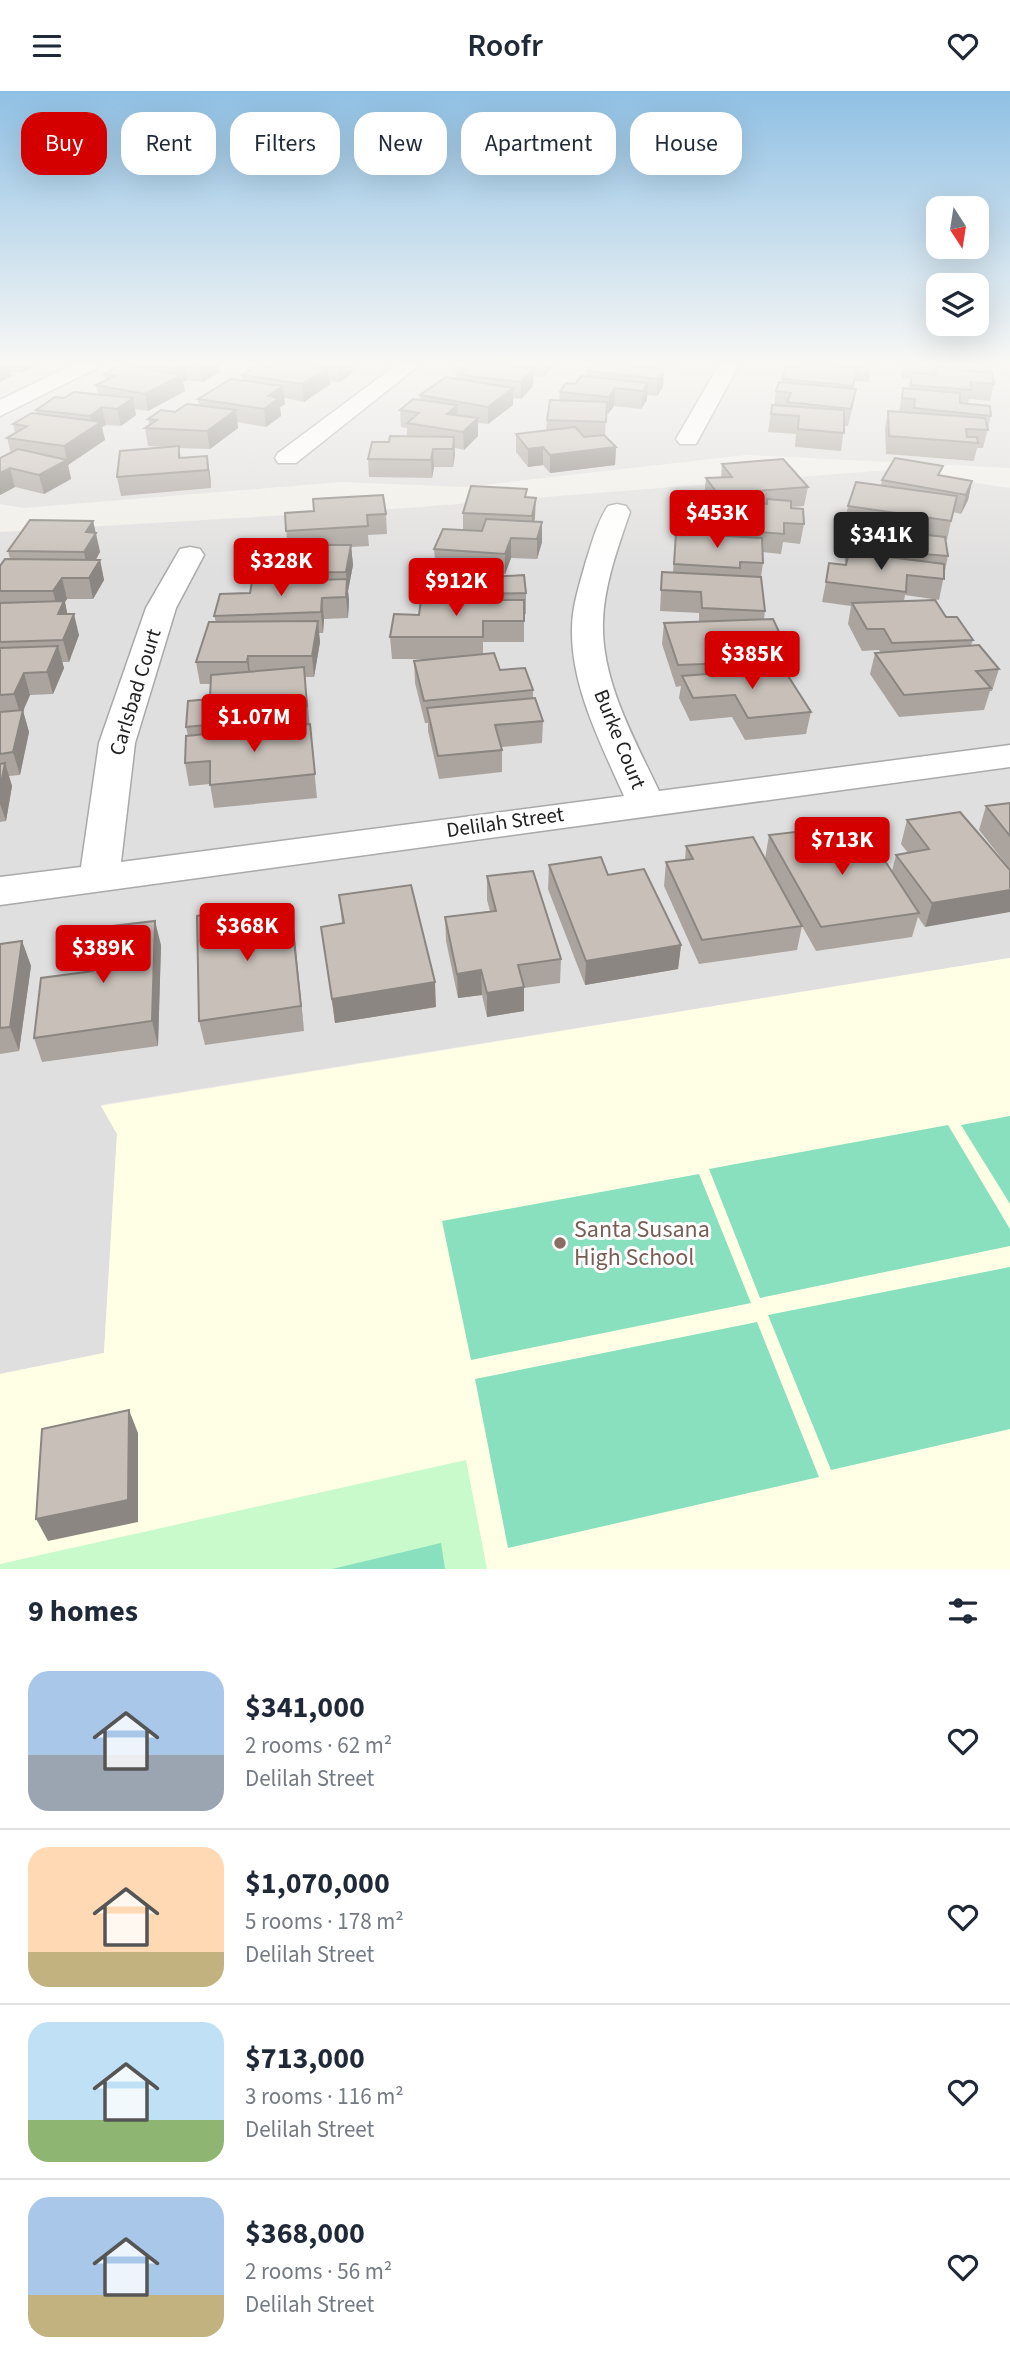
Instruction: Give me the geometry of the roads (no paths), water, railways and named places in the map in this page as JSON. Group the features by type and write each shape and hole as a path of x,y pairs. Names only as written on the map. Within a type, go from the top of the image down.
{"street":[{"path":"287,459 322,432"},
{"path":"688,439 692,432"},
{"name":"Burke Court","path":"617,512 603,549 587,628 599,697 646,803"},
{"name":"Carlsbad Court","path":"99,878 117,743 160,608 190,555"},
{"name":"Delilah Street","path":"0,891 1010,756"}],"place":[{"name":"Santa Susana High School","path":"560,1243"}]}
